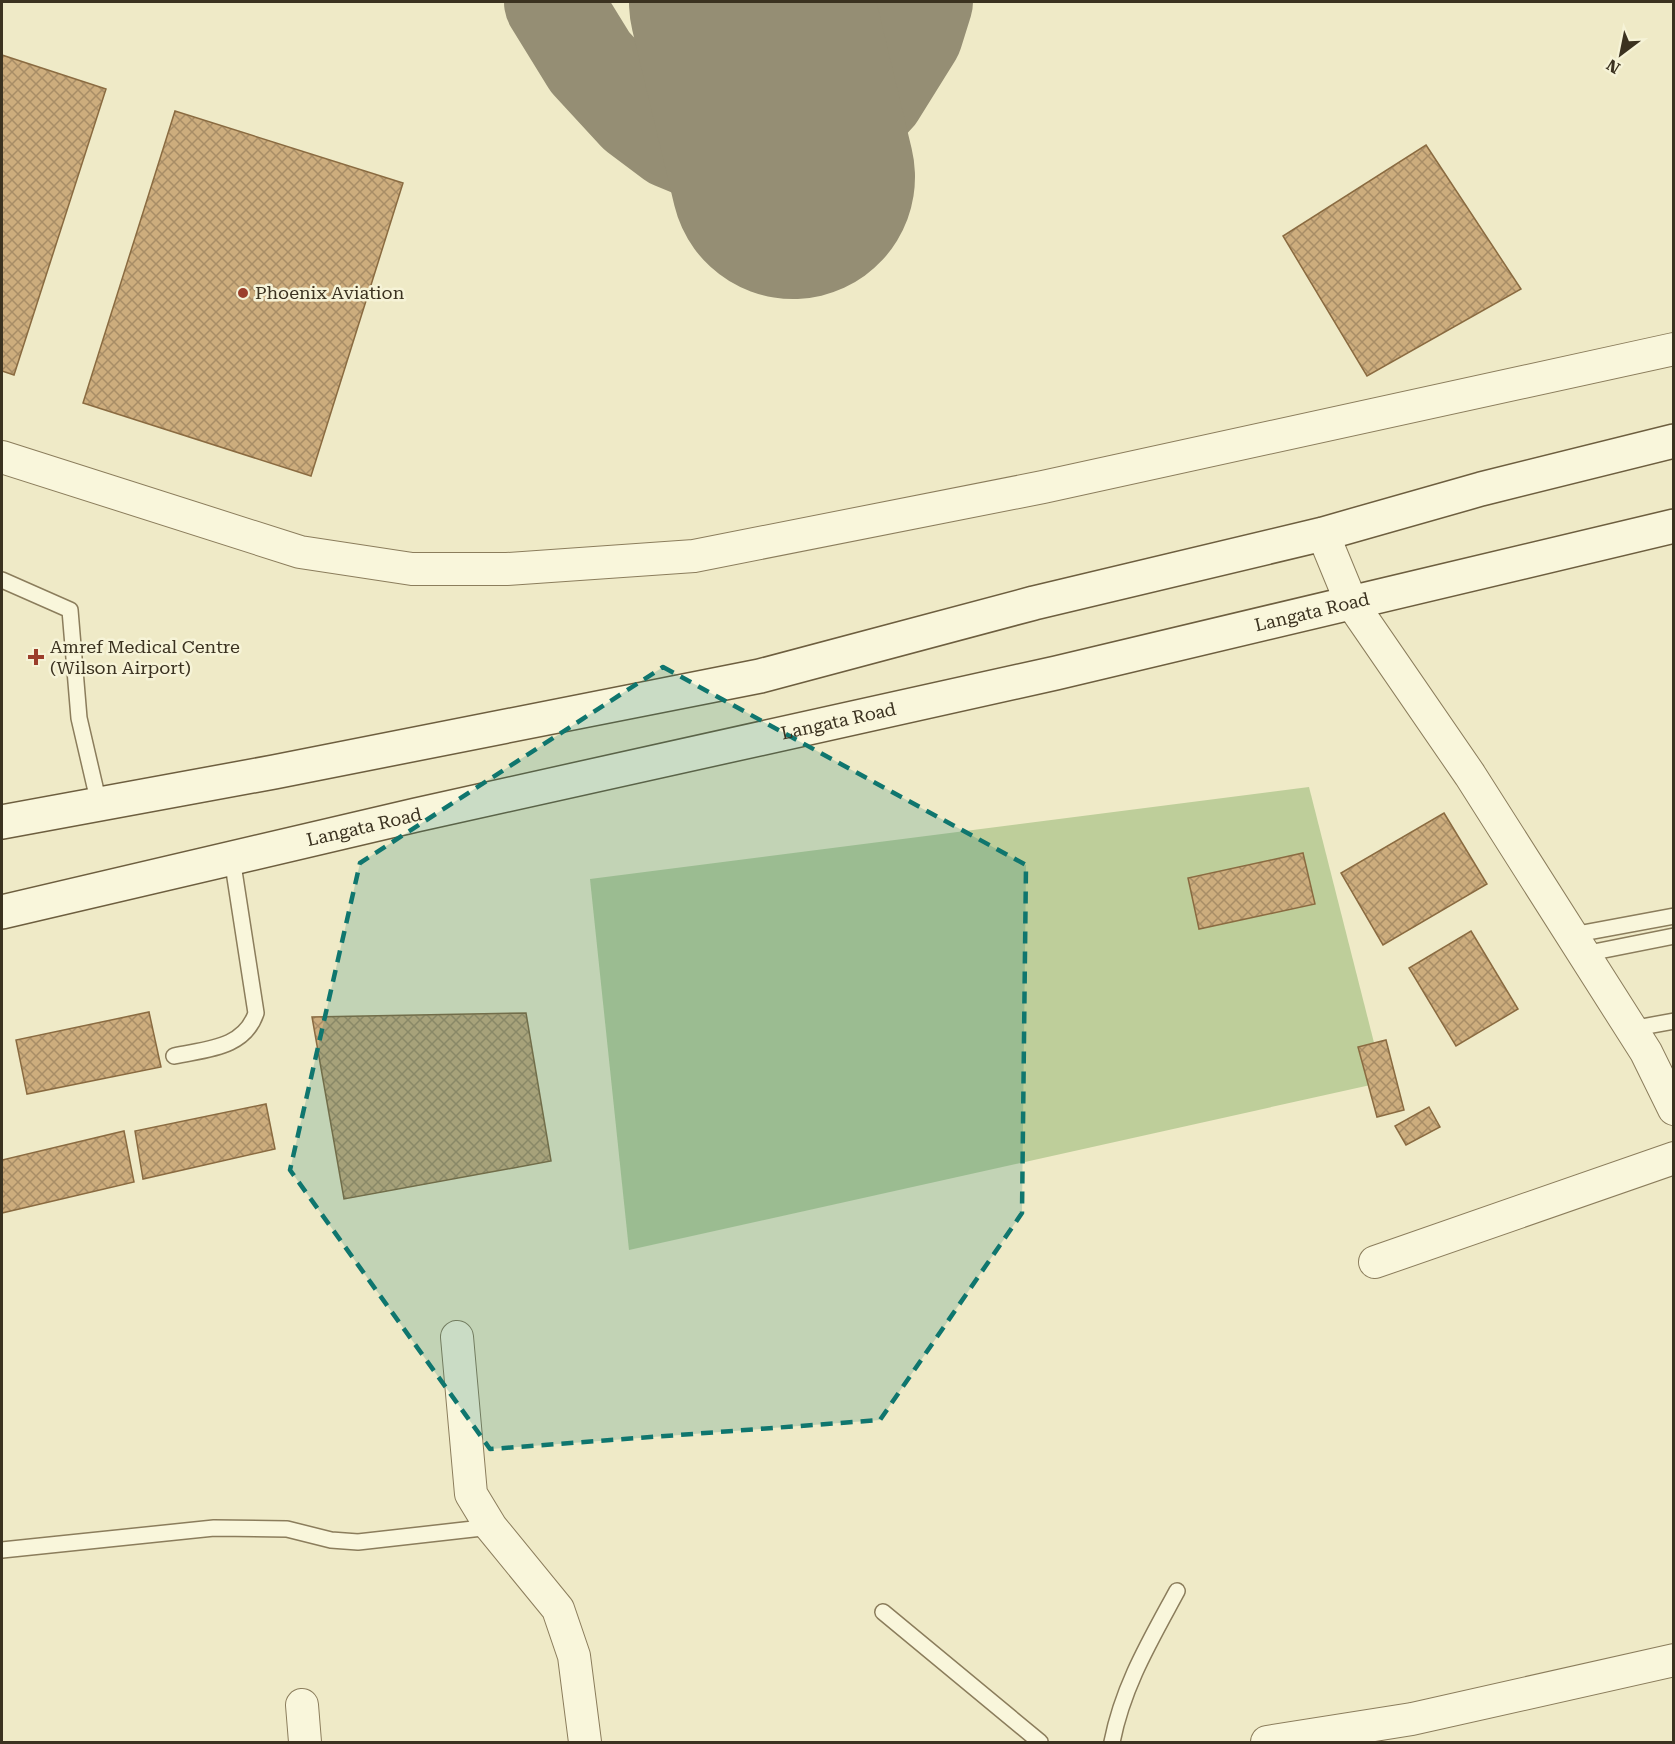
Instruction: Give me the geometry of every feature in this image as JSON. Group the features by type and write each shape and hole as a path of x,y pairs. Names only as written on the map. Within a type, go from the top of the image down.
{"main road":[{"path":"2,822 760,676 1034,603 1323,534 1482,489 1674,441"},
{"name":"Langata Road","path":"2,912 427,812 1056,673 1674,526"}],"street":[{"path":"2,457 300,552 412,569 507,569 694,556 1043,487 1674,349"},
{"path":"1323,534 1351,602 1470,775 1646,1052 1674,1109"},
{"path":"1375,1262 1674,1158"},
{"path":"457,1337 471,1494 491,1527 558,1610 574,1656 585,1743"},
{"path":"1267,1743 1412,1719 1674,1660"},
{"path":"302,1705 306,1743"}],"lane":[{"path":"2,580 70,610 79,718 99,804"},
{"path":"174,1056 229,1044 245,1033 256,1013 232,858"},
{"path":"1578,945 1674,916"},
{"path":"1578,945 1674,936"},
{"path":"1631,1029 1674,1021"},
{"path":"2,1550 214,1528 287,1529 331,1540 358,1542 491,1527"},
{"path":"1112,1743 1117,1718 1130,1680 1178,1591"},
{"path":"884,1612 1040,1743"}],"highlighted area":[{"path":"663,667 1026,865 1022,1213 880,1420 490,1449 290,1170 360,863"}],"green space":[{"path":"1309,787 1384,1082 629,1250 590,879"}],"building":[{"path":"2,55 106,89 14,375 2,371"},
{"name":"Phoenix Aviation","path":"175,111 403,183 311,476 83,403"},
{"path":"1426,145 1521,289 1367,376 1283,236"},
{"path":"1444,813 1487,884 1383,945 1341,873"},
{"path":"1303,853 1315,904 1199,929 1188,878"},
{"path":"1471,931 1518,1009 1456,1046 1409,968"},
{"path":"149,1012 161,1067 27,1094 16,1040"},
{"path":"526,1013 551,1161 344,1199 312,1017"},
{"path":"1386,1040 1404,1110 1377,1117 1358,1047"},
{"path":"266,1104 275,1149 143,1179 135,1131"},
{"path":"1429,1107 1440,1127 1406,1145 1395,1126"},
{"path":"124,1131 134,1182 2,1213 2,1160"}],"taxiway":[{"path":"553,2 590,62 637,113 673,140 702,152"},
{"path":"843,131 876,95 914,34 924,2"}],"runway":[{"path":"751,2 793,177"}],"place":[{"name":"Phoenix Aviation","path":"243,293"},
{"name":"Amref Medical Centre (Wilson Airport)","path":"36,657"}]}
